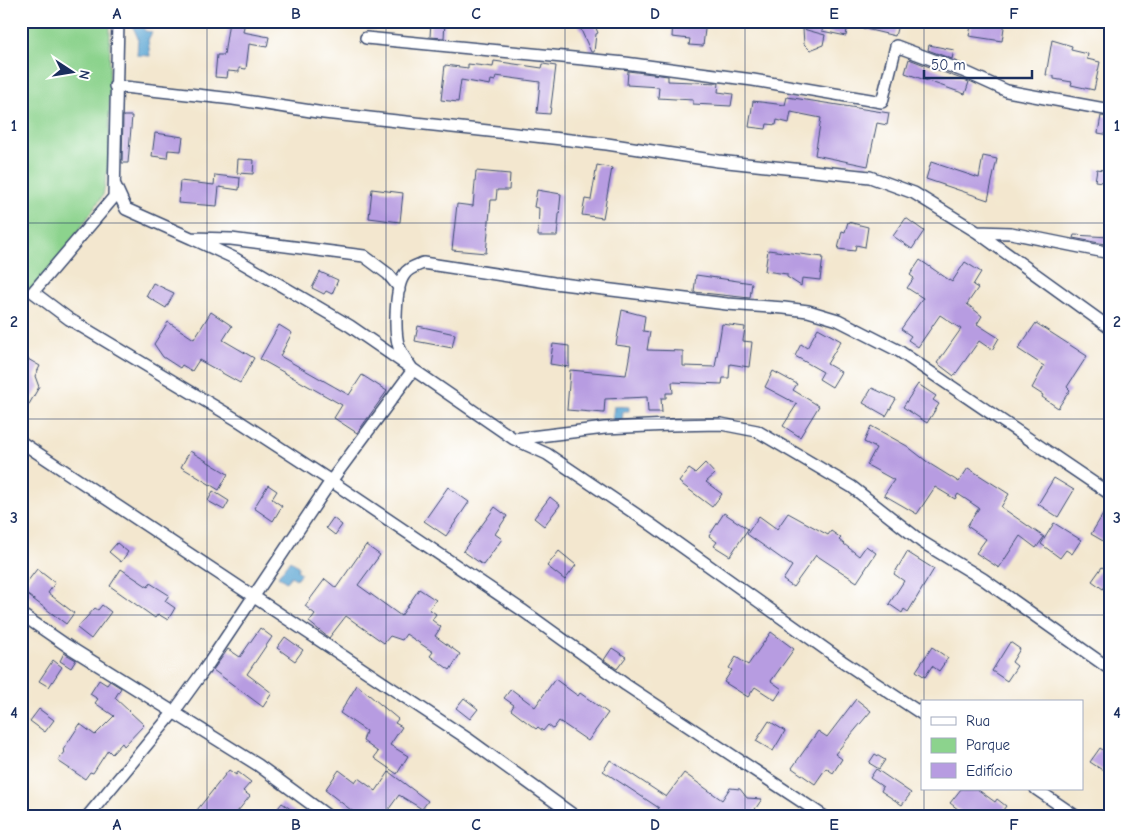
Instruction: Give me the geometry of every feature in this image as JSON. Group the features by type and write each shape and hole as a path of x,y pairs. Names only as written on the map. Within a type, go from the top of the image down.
{"street":[{"path":"118,21 115,86 114,197 33,292 69,319 239,421 331,480 522,610 626,685 825,817"},
{"path":"366,38 625,63 753,80 882,102 896,46 963,71 1007,91 1110,110"},
{"path":"115,86 233,99 324,113 607,144 718,160 870,177 914,193 977,232 1110,328"},
{"path":"114,184 126,209 234,258 350,326 514,439 547,454 736,583 842,661 921,713"},
{"path":"977,232 1011,233 1110,253"},
{"path":"191,238 231,239 364,256 388,274 398,286 397,338 404,357 413,370"},
{"path":"398,290 403,276 410,268 423,263 554,283 728,304 808,311 838,320 899,351 1110,494"},
{"path":"377,345 390,346 397,338"},
{"path":"87,817 173,713 207,666 331,480 413,370"},
{"path":"514,439 605,428 670,425 721,424 757,431 852,487 922,542 983,579 1110,669"},
{"path":"21,442 381,683 468,739 576,817"},
{"path":"21,614 66,645 258,765 329,817"},
{"path":"1037,790 1077,817"}],"green space":[{"path":"21,21 110,21 109,161 103,195 65,251 21,301"}],"water":[{"path":"141,24 145,31 152,32 148,40 150,56 137,55 138,38 133,27"},
{"path":"614,406 629,407 629,411 623,411 622,422 612,421"},
{"path":"290,560 299,567 297,570 301,573 296,579 291,576 286,582 278,576"}],"building":[{"path":"229,21 245,21 243,32 269,37 267,47 249,44 246,69 239,68 239,72 228,71 227,78 215,77 217,55 224,55"},
{"path":"431,21 445,22 444,38 430,37"},
{"path":"577,21 593,21 598,33 596,34 594,52 591,52"},
{"path":"673,21 706,21 703,46 689,45 690,39 672,37"},
{"path":"824,21 848,23 846,36 822,31"},
{"path":"853,21 899,21 895,36 853,26"},
{"path":"972,21 1005,21 1002,41 969,36"},
{"path":"803,29 825,35 823,45 810,50 804,44"},
{"path":"1052,40 1072,46 1071,50 1088,54 1087,59 1100,62 1094,90 1071,85 1072,82 1054,79 1054,76 1046,75"},
{"path":"929,45 954,50 952,59 928,50"},
{"path":"909,59 969,82 965,94 905,73"},
{"path":"494,61 542,68 543,64 556,66 550,114 537,113 540,82 496,76 495,81 491,80 490,85 461,80 458,102 441,100 445,65 468,68 468,64 493,67"},
{"path":"628,71 668,76 668,81 719,83 718,92 733,94 731,106 693,104 693,100 658,98 659,87 627,85"},
{"path":"787,97 889,113 887,125 877,123 868,166 815,155 821,118 791,112 789,123 777,120 776,125 767,124 766,129 749,127 753,101 785,105"},
{"path":"123,116 132,116 128,163 122,163"},
{"path":"1101,116 1110,117 1110,135 1098,133"},
{"path":"155,133 183,137 181,151 168,150 167,158 152,156"},
{"path":"983,156 997,159 988,200 926,179 931,162 979,178"},
{"path":"238,159 254,160 253,174 237,173"},
{"path":"597,165 612,168 603,218 582,215 585,199 591,200"},
{"path":"1097,169 1110,171 1110,183 1095,181"},
{"path":"476,171 510,174 509,190 497,190 496,200 491,200 486,253 452,250 457,204 473,206"},
{"path":"215,175 240,178 239,190 219,187 217,206 178,203 180,181 214,185"},
{"path":"372,189 403,193 400,222 369,218"},
{"path":"537,190 561,194 557,236 538,236 539,208 534,207"},
{"path":"906,218 924,231 912,249 893,236"},
{"path":"848,222 868,227 865,247 856,245 855,251 838,249 842,231 845,232"},
{"path":"1074,235 1110,237 1110,245 1073,238"},
{"path":"768,250 823,257 820,280 802,278 801,286 787,277 787,274 765,271"},
{"path":"920,260 952,282 965,262 981,272 973,285 978,288 967,304 982,316 977,324 999,338 992,350 979,341 954,376 937,363 961,329 940,315 918,347 908,340 911,336 901,329 923,298 907,288 914,278 910,275"},
{"path":"320,272 338,280 332,294 326,291 324,294 312,288"},
{"path":"696,275 752,283 750,298 694,292"},
{"path":"153,283 174,293 166,308 146,296"},
{"path":"622,310 645,316 643,331 650,332 647,350 683,351 683,366 715,367 722,324 745,327 743,341 752,342 749,367 730,364 729,378 723,378 722,384 672,382 673,393 666,393 666,398 661,398 662,412 648,412 647,397 605,399 604,413 567,410 570,370 626,375 631,347 616,345"},
{"path":"211,312 232,326 223,340 254,358 240,383 199,360 192,371 182,365 180,368 163,357 154,344 168,322 194,339"},
{"path":"1036,323 1087,356 1067,387 1070,390 1058,408 1032,388 1044,366 1018,349"},
{"path":"279,325 292,333 280,356 349,395 362,375 387,391 357,433 334,418 342,405 260,359"},
{"path":"418,326 455,334 452,348 415,341"},
{"path":"818,328 841,341 827,364 841,372 832,387 819,379 823,372 795,356 801,344 807,348"},
{"path":"553,344 569,346 569,367 550,364"},
{"path":"21,355 40,366 35,376 39,387 21,418"},
{"path":"773,371 797,384 793,390 819,406 800,437 783,426 797,404 765,387"},
{"path":"918,384 936,396 933,400 939,404 927,423 903,407"},
{"path":"872,388 896,399 886,416 863,403"},
{"path":"871,426 907,446 930,464 959,482 968,468 1009,494 1001,507 1044,537 1036,548 1020,536 999,568 976,553 986,539 967,526 979,508 958,494 955,499 935,487 917,514 884,495 894,480 867,465 876,448 864,442"},
{"path":"190,451 228,474 219,490 181,467"},
{"path":"705,463 715,474 706,482 722,494 712,507 679,482 689,469 695,473"},
{"path":"1054,478 1074,490 1058,517 1038,504"},
{"path":"268,485 277,491 272,499 282,506 273,521 254,508"},
{"path":"448,487 469,502 446,536 424,521"},
{"path":"213,491 229,501 224,510 208,501"},
{"path":"550,497 560,505 544,526 534,518"},
{"path":"1110,503 1110,545 1091,534"},
{"path":"495,507 507,516 495,534 502,539 483,565 463,551"},
{"path":"724,513 748,529 730,556 714,546 717,542 709,536"},
{"path":"788,513 828,535 831,531 859,556 866,546 876,553 857,582 816,555 793,587 783,580 792,566 747,534 759,516 777,529"},
{"path":"333,518 342,525 335,535 326,528"},
{"path":"1054,523 1081,540 1072,554 1066,550 1060,558 1041,544"},
{"path":"117,543 128,552 121,562 109,552"},
{"path":"366,545 380,555 358,585 401,616 419,589 436,600 429,609 436,614 432,620 441,627 435,636 460,654 450,670 430,656 433,652 406,634 402,640 390,636 384,643 346,616 329,638 309,622 315,614 305,606 325,579 336,588"},
{"path":"559,551 576,565 565,580 547,566"},
{"path":"907,552 934,569 908,612 904,609 902,613 889,604 904,581 894,574"},
{"path":"1102,567 1110,572 1110,580 1103,589 1092,581"},
{"path":"37,569 55,583 48,593 74,613 66,624 21,590"},
{"path":"121,569 148,587 150,583 169,595 165,601 175,608 168,620 158,614 155,618 110,586"},
{"path":"102,605 111,612 91,639 77,628 95,608 98,610"},
{"path":"260,628 272,637 247,674 272,693 263,707 213,670 228,649 240,657"},
{"path":"771,632 794,649 771,681 782,689 775,700 755,687 748,697 724,682 732,670 729,668 736,657 748,665"},
{"path":"285,637 303,650 295,661 277,648"},
{"path":"1010,642 1020,649 1012,662 1017,666 1007,681 992,671"},
{"path":"932,647 948,658 939,671 932,666 925,677 916,671"},
{"path":"612,648 626,657 617,669 604,660"},
{"path":"64,653 76,660 71,668 60,661"},
{"path":"53,660 62,667 49,687 39,681"},
{"path":"555,679 578,696 580,693 608,713 588,741 559,721 553,729 548,725 543,731 538,727 536,729 511,710 514,705 504,698 511,689 535,707"},
{"path":"99,680 107,685 110,681 121,688 115,698 144,725 124,746 122,743 112,754 108,750 93,773 90,772 85,779 58,761 80,724 95,735 114,716 95,703 98,699 90,694"},
{"path":"357,685 398,719 395,723 402,727 390,745 408,756 397,774 374,758 378,752 363,741 366,731 340,713"},
{"path":"464,698 478,709 470,719 456,708"},
{"path":"856,699 871,711 835,754 842,759 833,773 826,768 815,784 792,768 818,731 827,737"},
{"path":"39,709 54,720 45,732 30,721"},
{"path":"769,721 785,731 773,751 756,741"},
{"path":"1100,748 1110,755 1110,775 1090,762"},
{"path":"875,754 885,760 879,769 869,763"},
{"path":"610,760 666,797 684,773 722,800 730,788 740,789 747,798 762,799 750,817 653,817 659,808 603,771"},
{"path":"876,769 911,793 902,805 881,791 883,787 870,778"},
{"path":"229,770 236,775 238,772 251,782 243,791 250,796 233,817 206,817 197,810"},
{"path":"339,770 355,782 358,778 376,791 389,772 428,801 422,809 399,795 383,817 360,817 325,790"},
{"path":"960,790 978,790 995,802 997,799 1006,806 998,817 968,817 950,803"},
{"path":"282,803 302,817 271,817"}]}
